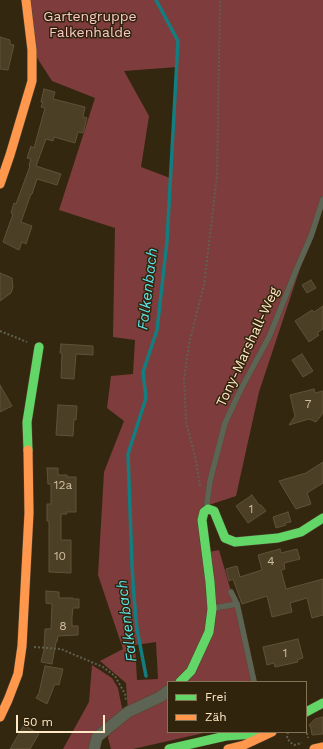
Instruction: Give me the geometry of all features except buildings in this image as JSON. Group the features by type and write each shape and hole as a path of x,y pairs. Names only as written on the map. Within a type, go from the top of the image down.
{"street":[{"path":"0,184 32,81 32,50 26,0"},
{"path":"0,717 18,674 22,646 29,513 27,422 39,347"},
{"path":"181,681 191,672 209,632 212,609 202,520 206,510 214,511 225,538 235,542 278,538 301,532 323,518"},
{"path":"94,749 97,737 128,712 167,692"},
{"path":"307,711 323,703"},
{"path":"169,749 226,736 271,733"},
{"path":"228,749 244,745 271,733"},
{"path":"314,749 323,747"}],"lane":[{"name":"Tony-Marshall-Weg","path":"206,510 210,481 225,423 241,389 269,337 311,236 323,198"},
{"path":"231,592 237,604 254,681"},
{"path":"212,609 237,604"}],"path":[{"path":"200,486 195,456 186,422 184,379 189,344 204,285 217,176 220,0"},
{"path":"0,331 25,342"},
{"path":"22,646 61,649 103,667 115,676 125,694 128,712"},
{"path":"288,733 287,738 294,745 302,743"}],"green space":[{"name":"Gartengruppe Falkenhalde","path":"26,0 323,0 323,199 259,392 236,496 206,506 204,553 219,550 254,681 167,681 167,733 204,733 133,749 111,749 108,738 110,727 128,712 126,683 100,661 123,649 98,575 104,472 124,421 107,408 111,376 133,374 135,340 113,337 115,228 59,210 95,98 52,81 32,50","holes":["177,67 170,178 141,167 149,116 124,71","156,642 158,679 137,680 135,645"]},
{"path":"92,665 112,678 118,688 123,713 91,749 63,749 89,702"}],"waterway":[{"name":"Falkenbach","path":"146,676 137,629 134,597 128,454 146,398 143,372 157,330 167,241 178,41 156,0"}],"traffic: fast":[{"path":"28,450 27,422 39,347"},
{"path":"181,681 191,671 209,632 212,609 202,520 204,512 208,509 214,511 225,538 235,542 278,538 301,532 323,518"},
{"path":"307,711 323,703"},
{"path":"169,749 226,736 267,733"}],"traffic: slow":[{"path":"0,184 32,81 32,50 26,0"},
{"path":"0,717 18,674 22,646 29,513 28,450"},
{"path":"228,749 244,745 270,733"},
{"path":"314,749 323,747"}]}
